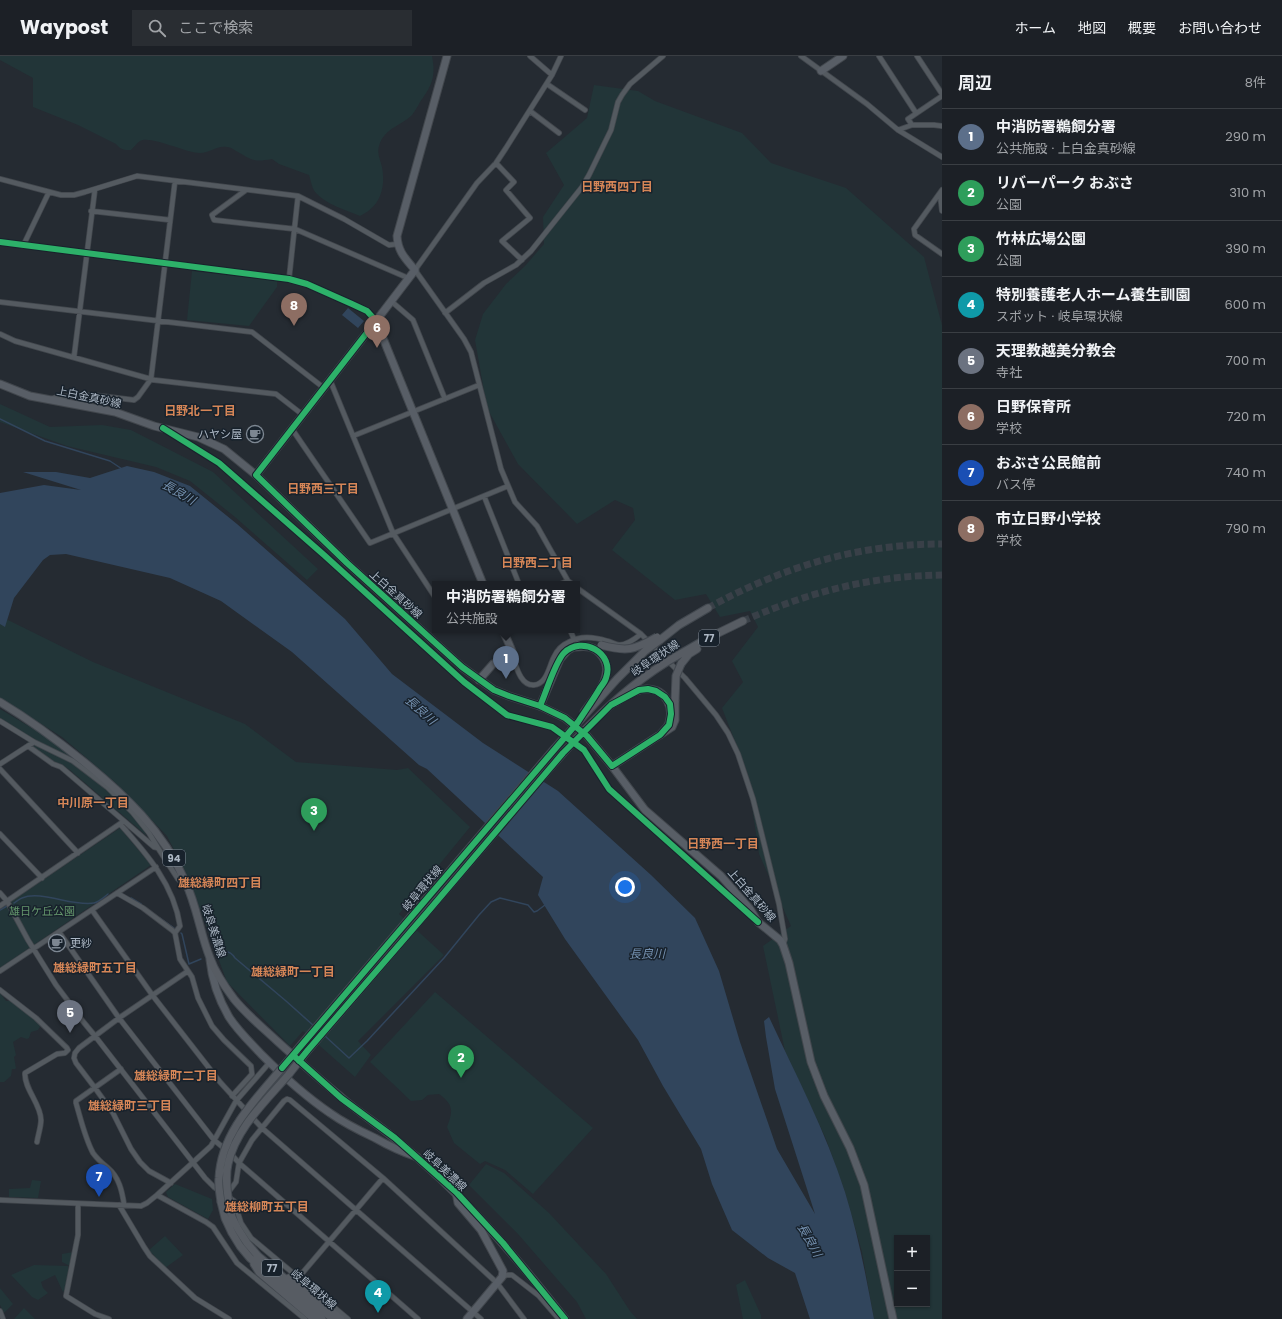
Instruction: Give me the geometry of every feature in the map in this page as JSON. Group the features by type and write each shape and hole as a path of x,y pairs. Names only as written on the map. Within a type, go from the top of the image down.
{"main road":[{"path":"256,475 415,270 403,255 398,244 397,236 447,56"},
{"path":"821,71 842,56"},
{"path":"376,321 483,581"},
{"name":"上白金真砂線","path":"0,384 30,396 115,412 154,426 198,437 224,449 256,475 347,563 462,667 494,690 540,706 565,718 587,736 645,810 721,876 750,909 758,922 780,940 783,945"},
{"name":"岐阜環状線","path":"333,1319 258,1256 238,1229 228,1204 226,1190 226,1178 232,1150 246,1124 299,1061 305,1047 578,722 632,664 659,638 708,608"},
{"name":"岐阜環状線","path":"322,1319 250,1258 232,1233 220,1202 219,1178 220,1164 232,1132 251,1104 293,1055 305,1047 425,915 563,754 611,705 640,680 662,664 743,621"},
{"name":"77","path":"612,766 672,727 675,720 672,703 676,676 681,664 689,654 734,625"},
{"path":"479,680 493,664 512,655 512,651 504,633"},
{"name":"77","path":"574,643 590,643 600,648 625,650 643,645 659,638"},
{"path":"540,706 560,659 574,643"},
{"name":"77","path":"578,722 606,678 606,664 600,648"},
{"name":"77","path":"611,705 639,690 648,689 665,696 672,703"},
{"name":"岐阜美濃線","path":"0,702 54,738 112,784 132,804 167,846 179,867 188,887 210,959 234,999 253,1019 341,1098 395,1138 456,1192 507,1248 564,1319"},
{"path":"783,945 811,1062 824,1096 850,1148 864,1184 893,1319"},
{"path":"210,959 211,970 217,991 229,1017 240,1032 270,1062 309,1098 330,1114 395,1149 417,1157"},
{"path":"456,1192 458,1203 481,1230 503,1271 502,1277 498,1283 467,1319"},
{"name":"77","path":"258,1256 298,1284 341,1319"},
{"name":"77","path":"250,1258 259,1272 314,1319"}],"street":[{"path":"530,56 552,76"},
{"path":"561,56 552,76 496,163 477,183 415,270 468,345 508,486 515,502 537,526 569,581"},
{"path":"446,313 484,283 516,265 531,251 590,175 611,130 618,102 622,95 630,84 663,56"},
{"path":"800,56 867,104 898,130 942,157"},
{"path":"879,56 916,113"},
{"path":"912,125 908,119 942,95 917,56"},
{"path":"547,84 585,110"},
{"path":"530,111 559,133"},
{"path":"898,130 912,125 942,126"},
{"path":"496,163 514,182 506,190 530,218 502,241 522,260"},
{"path":"0,179 61,195 74,194 95,189 137,176 298,196 344,219 389,245 398,244"},
{"path":"47,400 57,397 93,395 134,400 138,397 151,379 175,181"},
{"path":"74,357 91,211 95,189"},
{"path":"246,190 212,215 214,220 295,230 408,278"},
{"path":"23,246 49,192"},
{"path":"941,192 942,211"},
{"path":"941,192 914,229 915,235 942,254"},
{"path":"289,279 298,196"},
{"path":"91,211 170,220"},
{"path":"0,242 289,279 307,284 367,311 376,321"},
{"path":"391,301 413,320 445,399"},
{"path":"0,302 252,332 324,388"},
{"path":"0,334 15,340 151,379 276,394 303,415"},
{"path":"330,380 393,533 432,592"},
{"path":"354,436 479,385"},
{"path":"163,428 219,462 464,682 508,715 552,727 584,750 609,789 758,922"},
{"path":"292,429 370,543 508,486"},
{"path":"484,496 518,581"},
{"path":"580,590 641,634 685,678 716,715 728,733 738,754 754,799 779,904 785,939 783,945"},
{"path":"571,633 574,643"},
{"path":"512,655 523,681 528,684 535,685 542,682 546,677 554,656 560,648 590,637 620,645 627,643 641,634"},
{"path":"0,721 34,742 73,761 107,787 149,833 178,879 188,887"},
{"path":"0,764 34,742"},
{"path":"28,746 52,764 61,767 122,823 154,847 158,848"},
{"path":"0,769 78,853"},
{"path":"0,906 122,823"},
{"path":"122,823 150,858 169,891 180,926 175,933"},
{"path":"0,834 42,878"},
{"path":"0,971 156,867"},
{"path":"0,893 7,901 56,985 72,1008 205,1178 214,1187 234,1201 241,1223 251,1238 348,1319"},
{"path":"116,893 143,908 175,933 177,950 180,959 192,977 198,998 212,1026 251,1066 252,1074 232,1096"},
{"path":"92,910 153,996 236,1101 262,1128 481,1319"},
{"path":"59,932 119,1018 214,1140 418,1319"},
{"path":"170,1183 149,1171 140,1162 131,1149 113,1113 76,1064 74,1053 119,1018 188,971"},
{"path":"0,990 36,1018 68,1050 65,1053 57,1054 25,1073 26,1081 41,1119 37,1142"},
{"path":"0,1200 78,1204 124,1204 141,1206 147,1203 157,1196 211,1146 236,1101 270,1062"},
{"path":"121,1069 76,1101 76,1103 84,1130 93,1152 99,1162 109,1169 117,1179 121,1188 124,1204"},
{"path":"226,1195 236,1182 239,1163 252,1140 284,1101 287,1099 290,1100 383,1178 498,1283 524,1319"},
{"path":"299,1277 383,1178"},
{"path":"157,1196 213,1227 237,1263 305,1319"},
{"path":"78,1204 78,1235 66,1296 95,1314 109,1319"},
{"path":"119,1205 150,1256 195,1298 228,1319"},
{"path":"502,1277 512,1275 539,1296 558,1318 564,1319"},
{"path":"0,1311 3,1319"}],"green space":[{"path":"0,56 432,56 434,70 428,91 412,115 390,130 380,143 378,153 383,175 382,189 377,202 372,208 360,216 337,207 320,197 314,189 309,175 279,164 272,159 254,160 228,147 220,147 200,153 152,140 140,141 131,150 121,149 116,144 78,125 33,107 33,78 0,60"},
{"path":"594,85 638,91 655,101 742,133 771,163 846,188 924,257 942,325 942,1319 874,1319 862,1252 845,1192 826,1139 785,1051 763,946 791,926 759,854 747,772 722,708 743,682 732,661 758,627 750,611 720,617 706,594 675,600 612,550 635,520 633,508 615,500 577,524 518,464 487,408 475,340 483,314 506,284 525,266 544,244 543,217 564,185 546,153 587,118"},
{"path":"192,271 277,281 277,287 249,326 187,320"},
{"path":"0,404 50,427 102,425 131,430 213,472 318,569 307,580 235,517 190,481 156,467 67,446 0,422"},
{"path":"0,618 8,620 93,662 245,724 296,762 397,770 408,768 470,827 399,914 444,955 358,1041 371,1055 355,1077 303,1031 290,1046 227,982 189,879 167,836 117,784 62,737 0,698"},
{"path":"0,709 52,740 109,787 141,817 147,836 70,770 55,762 28,743 27,735 0,718"},
{"name":"雄日ケ丘公園","path":"120,828 151,865 0,968 0,909"},
{"path":"435,992 593,1128 533,1194 505,1170 485,1161 480,1164 454,1143 447,1127 451,1109 450,1105 444,1098 439,1094 428,1095 422,1100 411,1101 370,1062"},
{"path":"0,993 6,1001 12,1001 41,1025 38,1030 31,1032 29,1038 27,1039 21,1037 13,1042 16,1055 14,1057 16,1068 12,1069 11,1076 4,1082 0,1082"},
{"path":"486,1164 504,1173 549,1213 606,1274 630,1311 637,1319 586,1319 577,1302 518,1234 469,1185"},
{"path":"32,1180 41,1181 38,1198 9,1197 9,1189 30,1188"},
{"path":"175,1184 212,1199 213,1210 208,1219 168,1197 166,1192"},
{"path":"165,1236 183,1255 165,1268 149,1250"},
{"path":"73,1252 70,1266 62,1262 62,1254"},
{"path":"34,1265 68,1266 66,1289 63,1292 55,1275 41,1282 43,1288 48,1293 38,1300 32,1297 11,1275"},
{"path":"745,1280 761,1315 761,1319 743,1319 736,1285"},
{"path":"0,1288 13,1304 4,1313 0,1305"},
{"path":"24,1308 35,1319 14,1319"}],"water":[{"path":"348,308 364,321 358,328 342,315"},
{"name":"長良川","path":"127,466 154,472 190,486 237,524 345,619 392,674 483,743 558,791 651,875 695,918 719,971 740,1042 777,1149 815,1214 775,1089 764,1021 769,1017 810,1104 829,1148 850,1208 865,1271 874,1319 810,1319 795,1273 768,1258 732,1230 712,1184 701,1149 663,1086 638,1040 565,939 538,895 543,877 427,769 419,765 292,652 221,601 170,578 66,554 50,555 43,560 14,598 5,627 0,624 0,493 44,485 81,490 23,472 56,472 90,478"}],"waterway":[{"path":"0,419 45,441 110,461 122,469"},
{"path":"14,903 22,898 38,896 86,904 100,901 108,894"},
{"path":"131,898 141,904"},
{"path":"325,1036 349,1058 367,1041 444,958 491,902 500,898 528,905 534,912 545,905"},
{"path":"0,910 7,906"},
{"path":"160,918 174,928"},
{"path":"181,933 189,964 201,959"},
{"path":"221,952 226,951 231,953 314,1026"}],"tunnel":[{"path":"708,608 736,593 792,570 850,553 880,548 942,544"},
{"path":"743,621 816,594 865,582 915,576 942,575"}],"cycle path":[{"path":"0,242 289,279 307,284 367,311 376,321 256,475 347,563 462,667 494,690 540,706 565,718 587,736 612,766 660,735 669,725 671,714 670,704 665,697 656,691 648,689 639,690 611,705 563,753 299,1061"},
{"path":"163,428 219,463 324,555 464,682 507,715 552,727 584,750 609,789 758,922"},
{"path":"282,1068 578,722 606,679 608,669 606,661 601,654 588,646 571,648 564,653 554,670 540,706"},
{"path":"295,1057 341,1098 395,1138 456,1192 503,1243 565,1319"}],"place":[{"name":"市立日野小学校","path":"294,326"},
{"name":"日野保育所","path":"377,348"},
{"name":"ハヤシ屋","path":"255,434"},
{"name":"中消防署鵜飼分署","path":"506,679"},
{"name":"竹林広場公園","path":"314,831"},
{"name":"更紗","path":"57,943"},
{"name":"天理教越美分教会","path":"70,1033"},
{"name":"リバーパーク おぶさ","path":"461,1078"},
{"name":"おぶさ公民館前","path":"99,1197"},
{"name":"特別養護老人ホーム養生訓園","path":"378,1313"}],"district":[{"name":"日野西四丁目","path":"617,186"},
{"name":"日野北一丁目","path":"200,410"},
{"name":"日野西三丁目","path":"323,488"},
{"name":"日野西二丁目","path":"537,562"},
{"name":"中川原一丁目","path":"93,802"},
{"name":"日野西一丁目","path":"723,843"},
{"name":"雄総緑町四丁目","path":"220,882"},
{"name":"雄総緑町五丁目","path":"95,967"},
{"name":"雄総緑町一丁目","path":"293,971"},
{"name":"雄総緑町二丁目","path":"176,1075"},
{"name":"雄総緑町三丁目","path":"130,1105"},
{"name":"雄総柳町五丁目","path":"267,1206"}]}
